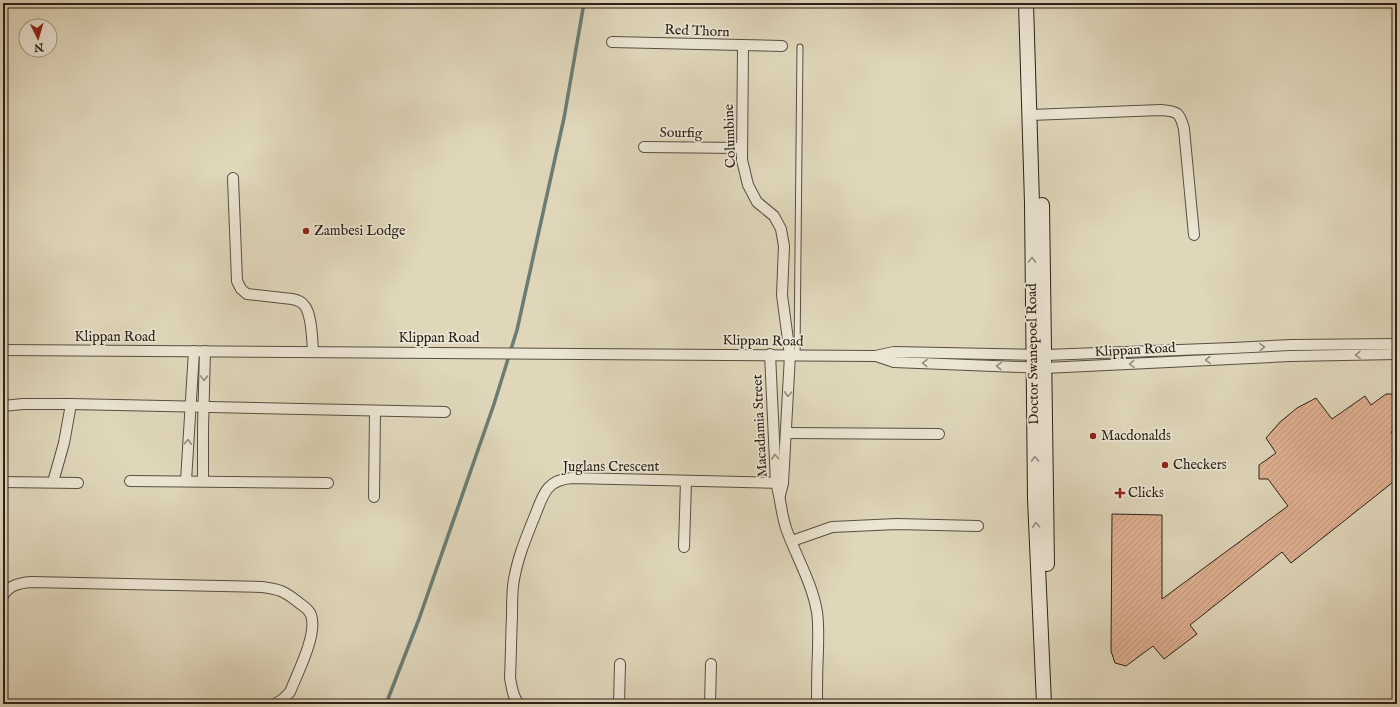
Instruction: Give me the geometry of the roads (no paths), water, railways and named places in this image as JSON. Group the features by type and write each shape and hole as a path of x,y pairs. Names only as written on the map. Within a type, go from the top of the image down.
{"main road":[{"name":"Doctor Swanepoel Road","path":"1026,3 1042,204 1035,498 1044,704"},
{"name":"Doctor Swanepoel Road","path":"1034,3 1034,115"},
{"name":"Doctor Swanepoel Road","path":"1039,361 1048,704"}],"street":[{"name":"Red Thorn","path":"612,42 782,46"},
{"name":"Columbine","path":"743,46 742,160 748,185 757,202 774,216 781,228 784,246 782,295 794,355"},
{"path":"1034,115 1161,110 1173,110 1179,114 1182,119 1184,129 1194,235"},
{"name":"Sourfig","path":"644,147 742,148"},
{"path":"233,178 237,281 240,289 247,294 292,299 304,304 309,317 313,352"},
{"name":"Klippan Road","path":"1039,361 1292,345 1397,344"},
{"name":"Klippan Road","path":"3,350 770,354 875,356 894,362 1244,358 1397,354"},
{"path":"186,481 194,351"},
{"path":"203,481 205,351"},
{"name":"Macadamia Street","path":"770,354 782,515 813,594 817,613 817,704"},
{"name":"Macadamia Street","path":"780,483 794,355"},
{"path":"3,406 23,404 71,404 445,412"},
{"path":"53,482 64,443 71,404"},
{"path":"374,497 375,411"},
{"path":"786,433 939,434"},
{"name":"Juglans Crescent","path":"519,704 512,691 510,678 513,586 523,545 548,486 555,481 564,478 780,483"},
{"path":"130,480 328,484"},
{"path":"684,547 686,481"},
{"path":"3,482 78,483"},
{"path":"792,542 832,527 897,524 978,526"},
{"path":"3,596 12,586 31,582 262,587 274,588 286,592 307,609 311,615 313,624 312,634 290,692 275,704"},
{"path":"619,704 620,664"},
{"path":"710,704 711,664"}],"lane":[{"path":"794,355 800,47"},
{"path":"1290,356 1292,345"},
{"path":"1233,348 1244,358"}],"waterway":[{"path":"386,704 419,619 494,404 517,330 564,118 584,3"}],"place":[{"name":"Zambesi Lodge","path":"306,231"},
{"name":"Macdonalds","path":"1093,436"},
{"name":"Checkers","path":"1165,465"},
{"name":"Clicks","path":"1120,493"}]}
